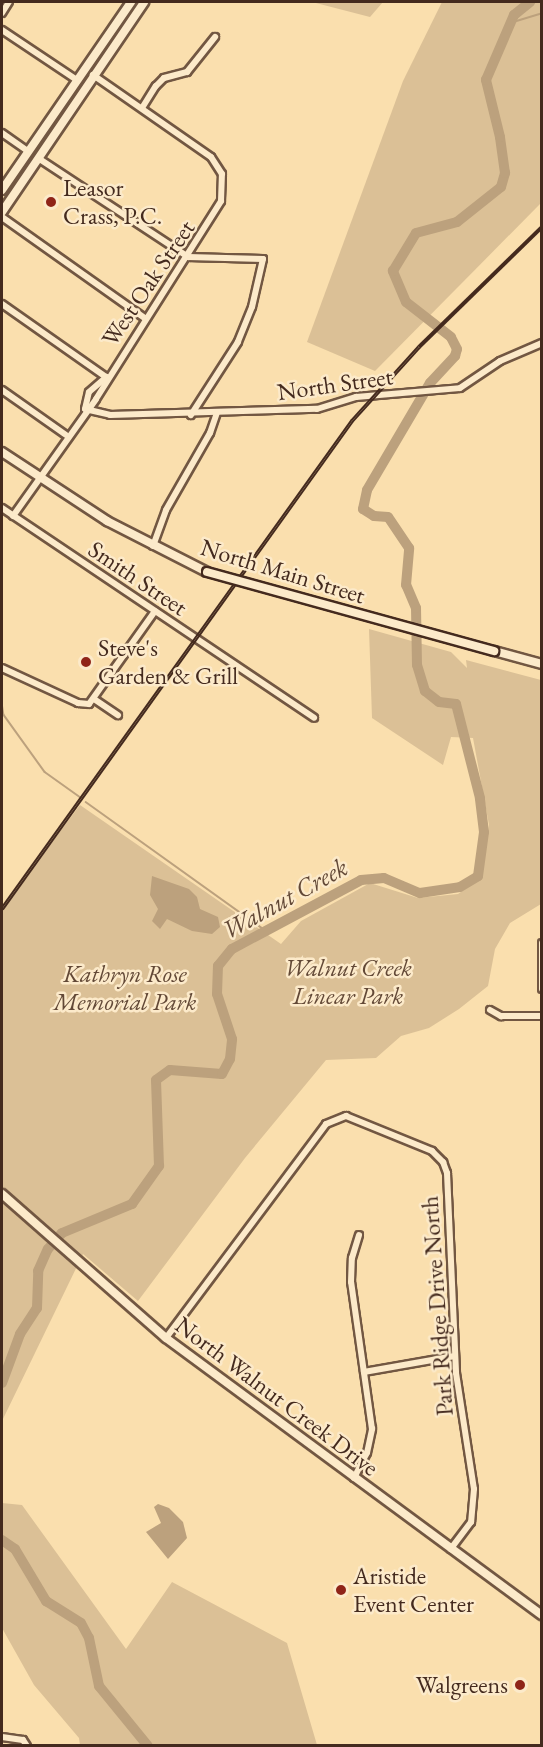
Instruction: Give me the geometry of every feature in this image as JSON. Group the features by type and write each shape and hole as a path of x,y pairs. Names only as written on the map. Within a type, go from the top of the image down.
{"main road":[{"path":"2,190 130,2"},
{"path":"2,212 144,2"},
{"path":"85,69 93,75"},
{"path":"28,151 38,158"},
{"name":"North Main Street","path":"2,452 38,477 153,546 207,572 542,664"},
{"name":"North Walnut Creek Drive","path":"2,1194 75,1261 166,1338 542,1615"}],"street":[{"path":"2,13 9,2"},
{"path":"2,30 77,80"},
{"path":"93,75 142,108 164,78 187,72 215,37"},
{"name":"West Oak Street","path":"13,516 66,435 85,409 96,399 106,376 217,214 222,195 222,174 211,157 142,108"},
{"path":"2,133 28,151"},
{"path":"38,158 188,257 262,259 252,307 238,342 191,415"},
{"path":"2,217 146,319"},
{"path":"2,304 106,376"},
{"name":"North Street","path":"85,409 110,415 191,415 317,409 356,397 460,388 500,361 542,343"},
{"path":"2,390 66,435"},
{"path":"153,546 166,510 210,433 217,413"},
{"name":"Smith Street","path":"2,508 314,718"},
{"path":"2,668 78,703 88,704 94,699 155,611"},
{"path":"94,699 118,715"},
{"path":"542,943 542,989"},
{"path":"490,1010 501,1016 542,1016"},
{"name":"Park Ridge Drive North","path":"166,1338 240,1244 315,1136 334,1118 346,1116 432,1151 443,1162 447,1173 459,1407 474,1489 471,1522 451,1549"},
{"path":"354,1478 367,1453 372,1429 351,1282 352,1258 359,1235"},
{"path":"364,1372 455,1356"},
{"path":"2,1737 22,1740 27,1746"}],"green space":[{"path":"312,2 383,2 370,17"},
{"path":"442,2 541,2 541,203 375,371 307,342 403,81"},
{"path":"369,629 451,652 467,668 466,660 541,680 541,904 510,923 495,949 488,986 459,1009 429,1028 401,1036 376,1058 326,1060 245,1158 138,1301 83,1254 2,1421 2,908 80,805 281,944 301,921 370,883 418,898 458,894 482,877 489,825 473,738 451,737 443,765 372,718"},
{"path":"2,1503 22,1505 126,1649 172,1582 287,1643 317,1745 80,1745 79,1738 34,1685 2,1628"}],"shaded area":[{"path":"152,876 189,889 197,897 200,909 218,917 220,927 212,934 192,931 167,919 160,929 152,921 158,909 150,895"},
{"path":"158,1504 169,1508 183,1522 187,1538 168,1559 146,1532 161,1523 154,1507"}],"waterway":[{"name":"Walnut Creek","path":"2,1383 20,1334 37,1308 38,1271 48,1249 62,1233 132,1204 159,1166 156,1080 170,1070 222,1074 230,1059 232,1039 217,994 218,966 232,949 361,880 384,878 420,893 460,887 478,876 484,832 480,798 456,704 439,702 425,691 417,665 416,608 406,585 409,548 388,517 374,516 363,509 367,490 430,383 455,356 457,349 451,337 406,302 393,271 416,233 457,222 501,187 505,173 500,137 486,80 514,15 530,2"},
{"path":"510,23 542,13"},
{"path":"2,703 4,715 45,772 80,797"},
{"path":"86,802 266,931"},
{"name":"Walnut Creek","path":"2,1540 15,1549 46,1601 81,1623 89,1638 99,1686 148,1746"}],"railway":[{"path":"2,909 352,421 419,347 542,227"}],"place":[{"name":"Leasor Crass, P.C.","path":"51,202"},
{"name":"Steve's Garden & Grill","path":"86,662"},
{"name":"Aristide Event Center","path":"341,1590"},
{"name":"Walgreens","path":"520,1685"}],"park label":[{"name":"Walnut Creek Linear Park","path":"348,982"},
{"name":"Kathryn Rose Memorial Park","path":"125,988"}]}
